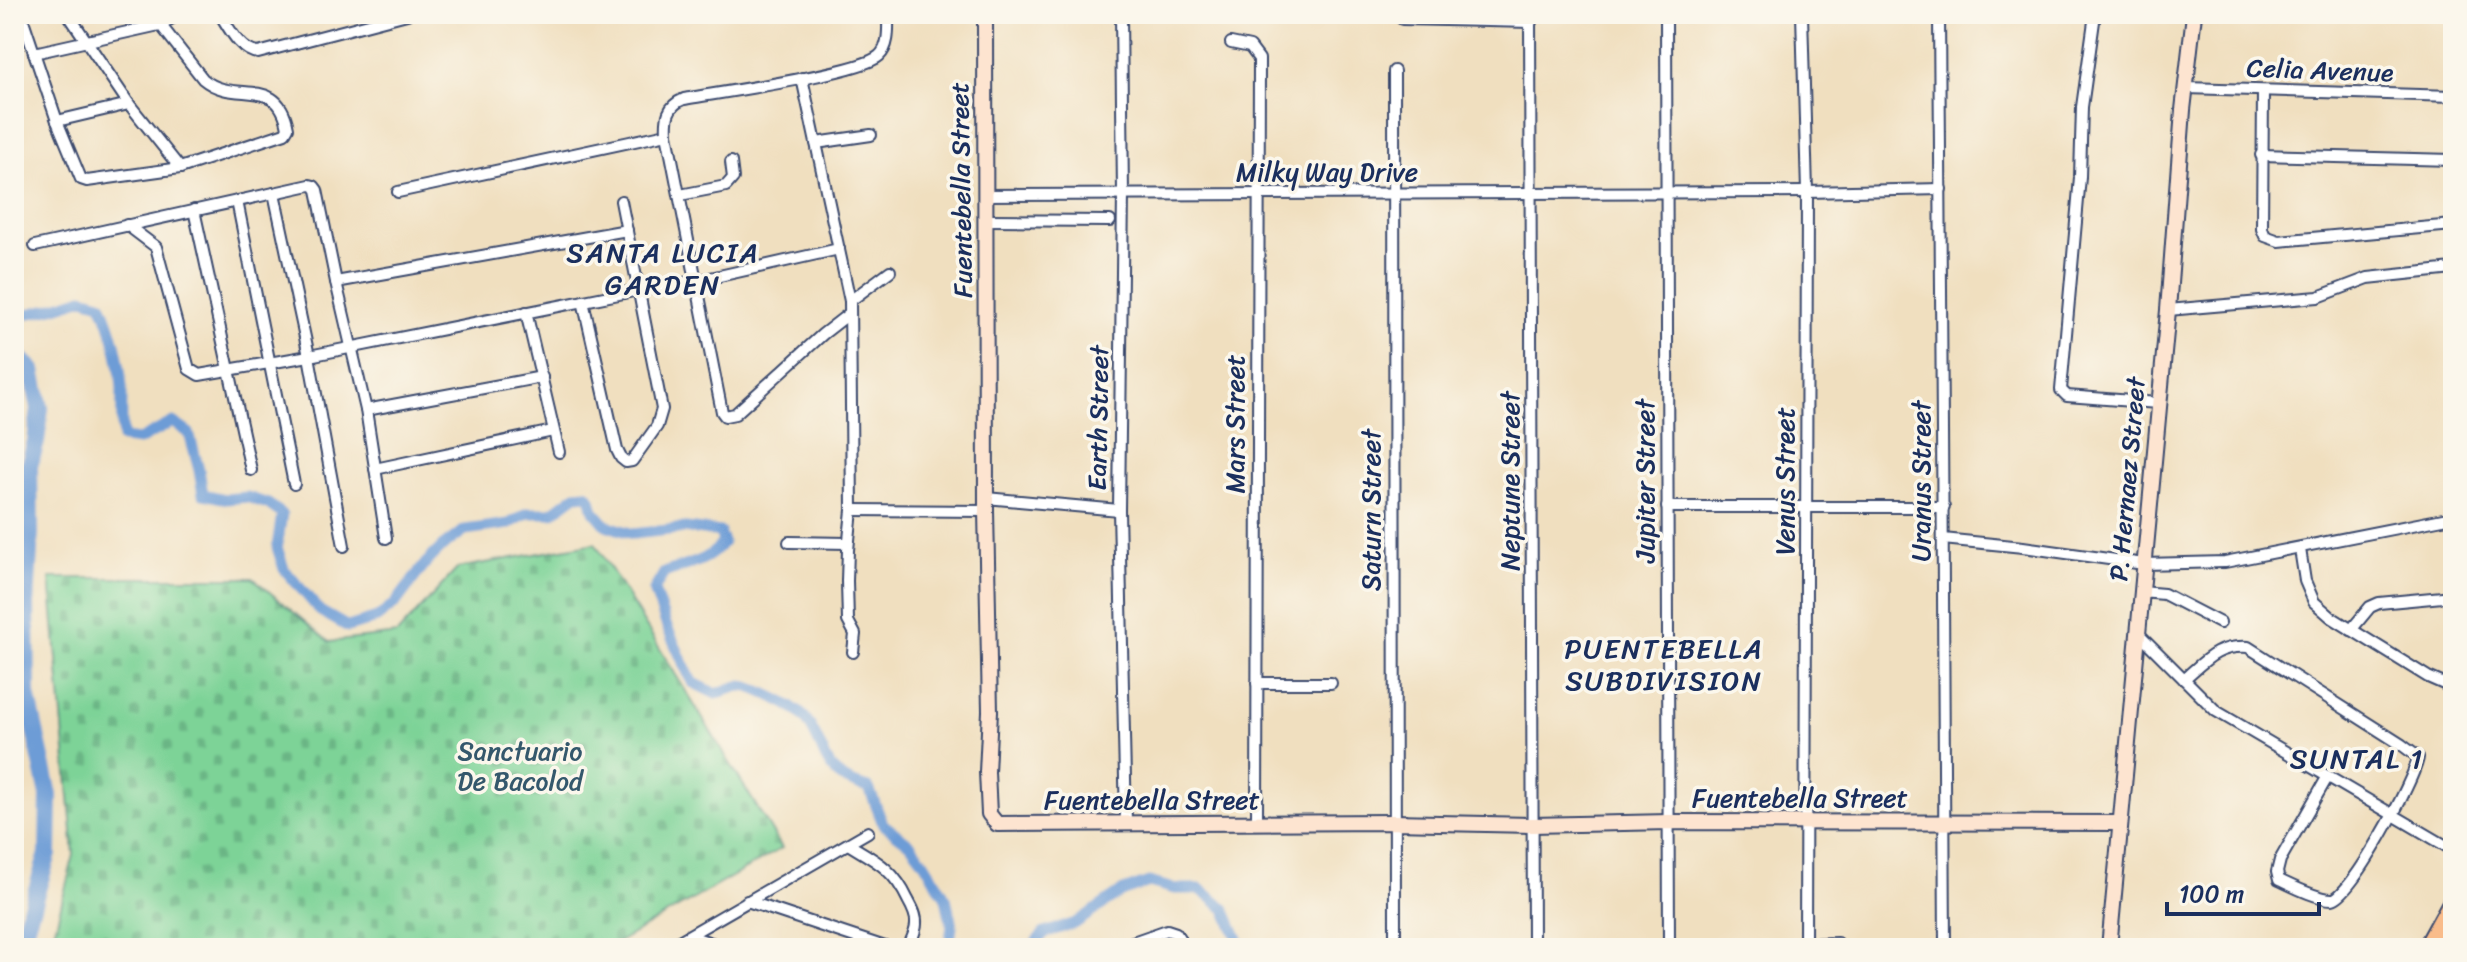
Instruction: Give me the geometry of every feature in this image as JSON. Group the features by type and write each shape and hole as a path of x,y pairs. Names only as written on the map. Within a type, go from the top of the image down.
{"main road":[{"path":"2426,948 2453,899"}],"street":[{"path":"21,14 57,121 81,179 87,181 180,168 280,136 288,128 282,109 271,98 261,93 226,92 212,87 152,14"},
{"path":"68,14 129,104 180,168"},
{"path":"34,53 159,25 180,14"},
{"path":"220,14 243,46 249,52 258,53 407,14"},
{"path":"850,313 735,414 725,416 666,119 675,103 684,99 802,78 864,64 877,58 884,51 887,41 888,14"},
{"name":"Fuentebella Street","path":"985,14 986,505 990,711 987,772 991,819 1001,825 1393,822 1532,825 1804,821 2120,823"},
{"name":"Earth Street","path":"1121,14 1123,194 1119,510 1126,823"},
{"name":"Jupiter Street","path":"1666,14 1669,948"},
{"name":"Venus Street","path":"1802,14 1807,192 1805,946"},
{"name":"Uranus Street","path":"1939,14 1945,948"},
{"path":"2095,14 2082,107 2080,177 2061,390 2067,396 2158,403"},
{"name":"P. Hernaez Street","path":"2109,948 2194,14"},
{"path":"1402,19 1531,18"},
{"name":"Neptune Street","path":"1531,18 1533,948"},
{"name":"Mars Street","path":"1231,43 1250,47 1259,59 1257,823"},
{"name":"Saturn Street","path":"1394,71 1395,948"},
{"path":"802,78 850,301 852,510 848,543 848,617 855,634 853,652"},
{"name":"Celia Avenue","path":"2186,88 2453,96"},
{"path":"2263,91 2262,229 2265,236 2279,241 2453,225"},
{"path":"57,121 129,104"},
{"path":"398,192 667,134"},
{"path":"816,143 871,135"},
{"path":"2261,155 2453,160"},
{"path":"680,195 726,186 733,178 731,162"},
{"path":"35,246 310,185 317,190 366,410 386,538"},
{"name":"Milky Way Drive","path":"986,195 1532,194 1941,189"},
{"path":"274,193 309,356 344,546"},
{"path":"237,201 294,484"},
{"path":"583,301 617,450 626,462 636,457 657,426 662,409 621,201"},
{"path":"194,210 251,470"},
{"path":"986,220 1110,221"},
{"path":"127,225 156,247 189,369 199,375 697,281 839,249"},
{"path":"336,282 627,230"},
{"path":"2168,310 2318,297 2368,278 2453,269"},
{"path":"850,301 890,271"},
{"path":"526,312 559,452"},
{"path":"366,410 542,377"},
{"path":"375,469 553,431"},
{"path":"852,510 986,505 1119,510"},
{"path":"1667,507 1944,507"},
{"path":"1943,539 2144,564 2225,562 2453,517"},
{"path":"789,542 848,543"},
{"path":"2300,549 2305,581 2314,602 2351,630 2428,677 2453,688"},
{"path":"2141,592 2164,594 2220,623"},
{"path":"2351,630 2370,607 2379,603 2453,596"},
{"path":"2137,632 2216,711 2453,850"},
{"path":"2184,679 2208,657 2230,646 2248,647 2418,757 2393,814 2349,886 2341,896 2332,899 2305,892 2279,880 2277,872 2280,860 2328,776"},
{"path":"1257,683 1331,683"},
{"path":"667,948 868,832"},
{"path":"848,844 896,877 917,919 908,948"},
{"path":"747,901 888,948"},
{"path":"1105,948 1118,947 1167,930 1176,933 1185,948"},
{"path":"690,936 726,948"},
{"path":"1805,946 1837,943"}],"green space":[{"name":"Sanctuario De Bacolod","path":"595,543 782,848 608,948 353,948 349,943 340,948 50,948 74,855 50,578 253,578 329,642 397,634 458,568"}],"waterway":[{"path":"14,317 83,298 101,303 119,366 123,438 139,440 173,422 189,433 203,494 226,499 247,497 268,504 282,514 277,547 284,569 320,611 348,627 377,618 395,604 425,564 465,530 509,524 528,513 552,513 576,495 586,494 594,511 606,525 633,534 686,528 720,532 723,542 717,549 696,562 664,573 654,590 692,682 716,694 740,686 755,689 785,703 806,719 833,770 841,777 869,788 883,824 911,845 924,862 946,898 952,926 949,948"},
{"path":"14,353 32,370 40,408 36,442 29,466 27,694 49,795 48,854 19,948"},
{"path":"1032,948 1044,933 1076,923 1121,892 1149,882 1174,889 1200,889 1225,909 1242,948"}],"district":[{"name":"SANTA LUCIA GARDEN","path":"663,268"},
{"name":"PUENTEBELLA SUBDIVISION","path":"1664,664"},
{"name":"SUNTAL 1","path":"2357,758"}]}
